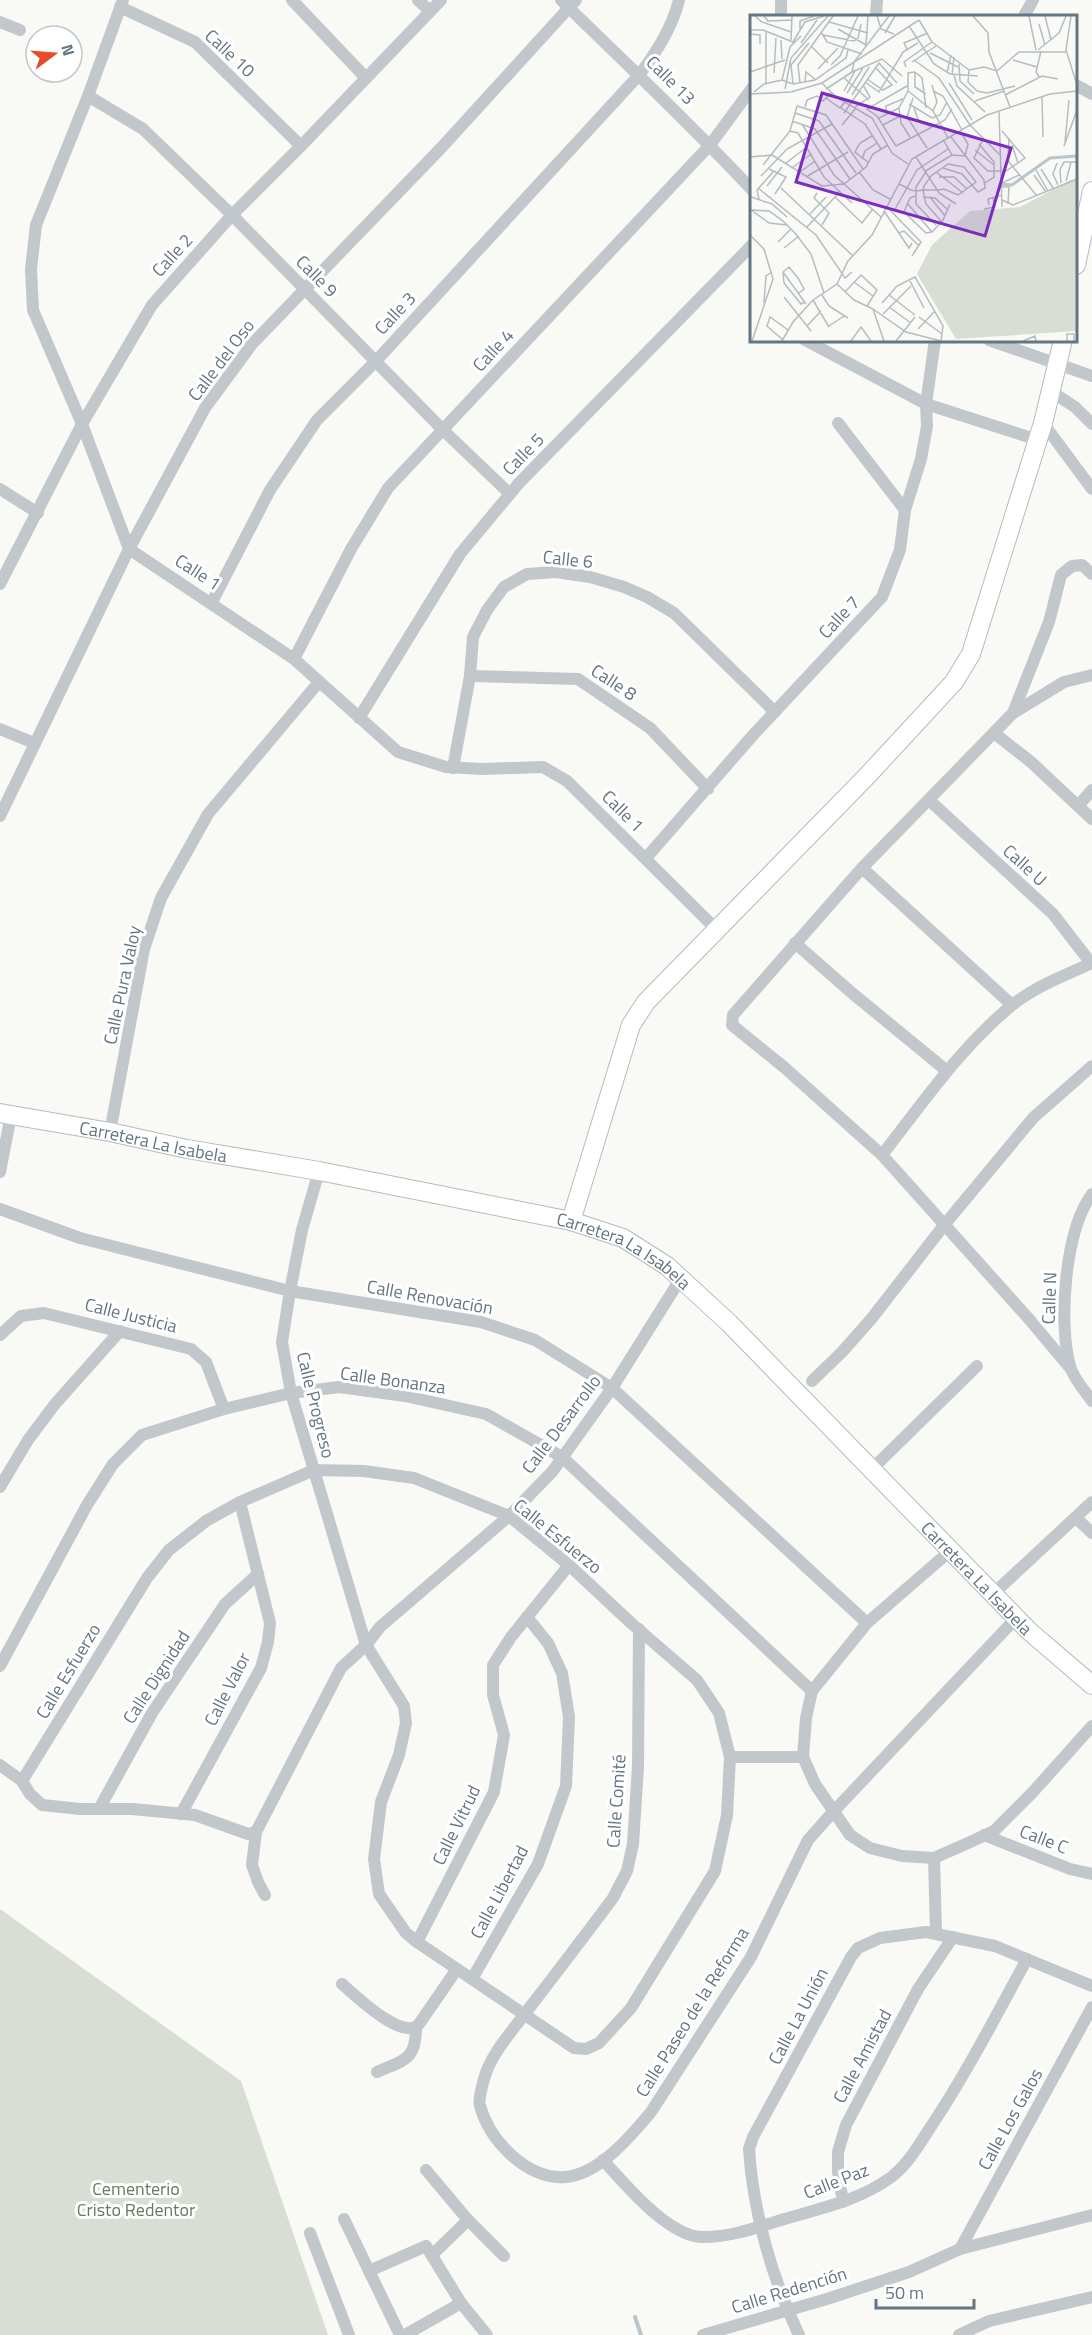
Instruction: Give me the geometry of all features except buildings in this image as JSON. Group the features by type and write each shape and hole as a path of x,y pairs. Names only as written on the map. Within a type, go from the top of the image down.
{"main road":[{"path":"1077,260 1092,190"},
{"path":"571,1221 631,1025 646,1002 867,776 954,682 970,654 1041,431 1059,365 1063,342"},
{"name":"Carretera La Isabela","path":"5,1114 319,1171 571,1221 623,1238 660,1261 729,1323 1029,1630 1092,1685"}],"street":[{"path":"292,0 366,78"},
{"path":"418,0 430,11"},
{"name":"Calle 2","path":"0,584 82,424 152,305 232,215 301,147 441,0"},
{"name":"Calle 3","path":"212,602 270,490 317,420 376,361 640,74 663,41 678,0"},
{"path":"876,15 877,0"},
{"path":"1025,15 1033,0"},
{"path":"122,3 88,96 36,225 31,268 33,310 82,424 129,549"},
{"name":"Calle 10","path":"122,3 195,42 301,147"},
{"name":"Calle 13","path":"569,3 750,188"},
{"name":"Calle del Oso","path":"0,816 129,549 205,408 252,344 442,147 569,3"},
{"path":"0,22 20,30"},
{"path":"1077,86 1092,94"},
{"name":"Calle 4","path":"294,659 351,549 388,489 710,145 750,91"},
{"name":"Calle 9","path":"88,96 143,129 232,215 443,430 510,494"},
{"name":"Calle 5","path":"359,718 460,554 510,494 750,247"},
{"path":"809,342 926,404 1041,431 1092,489"},
{"name":"Calle 7","path":"646,858 754,734 882,597 900,550 905,510 921,459 927,426 926,404 935,342"},
{"path":"995,342 1092,376"},
{"path":"1052,392 1075,407 1092,423"},
{"path":"838,423 905,510"},
{"path":"0,489 38,513"},
{"name":"Calle 1","path":"129,549 212,602 294,659 398,752 453,768 543,767 567,781 717,930"},
{"path":"1013,713 1049,622 1061,575 1072,566 1082,565 1092,574"},
{"name":"Calle 6","path":"453,768 470,676 473,637 487,610 504,587 527,574 556,572 590,577 624,587 674,613 774,712"},
{"path":"1070,1368 1029,1318 882,1155 794,1076 732,1025 733,1015 862,868 1013,713 1064,682 1092,675"},
{"name":"Calle 8","path":"470,676 578,679 650,728 708,789"},
{"name":"Calle Pura Valoy","path":"110,1132 144,949 161,898 208,813 319,682"},
{"path":"0,729 34,743"},
{"path":"994,733 1031,762 1092,819"},
{"path":"1078,806 1092,790"},
{"name":"Calle U","path":"928,800 1053,914 1092,963"},
{"path":"862,868 1012,1005"},
{"path":"795,943 947,1071"},
{"path":"882,1155 947,1071 975,1039 1012,1005 1056,979 1092,963"},
{"path":"812,1381 872,1318 945,1224 1033,1118 1092,1066"},
{"path":"0,1172 5,1114"},
{"name":"Calle Progreso","path":"319,1171 302,1230 282,1342 291,1393 366,1645 404,1706 406,1723 399,1755 381,1802 374,1859 379,1894 406,1933 417,1942 574,2048 586,2049"},
{"name":"Calle N","path":"1092,1194 1083,1206 1072,1236 1067,1273 1065,1322 1070,1368 1092,1401"},
{"name":"Calle Renovación","path":"0,1209 80,1238 290,1292 482,1322 535,1340 612,1388 867,1623"},
{"name":"Calle Desarrollo","path":"256,1832 341,1668 366,1645 380,1627 509,1516 552,1472 612,1388 681,1278"},
{"name":"Calle Justicia","path":"0,1335 21,1316 44,1313 191,1349 206,1362 224,1409"},
{"path":"0,1487 28,1440 56,1404 120,1331"},
{"path":"872,1469 977,1366"},
{"name":"Calle Bonanza","path":"0,1666 87,1504 113,1464 142,1435 224,1409 291,1393 339,1388 405,1396 486,1414 562,1457 813,1691"},
{"name":"Calle Esfuerzo","path":"22,1781 147,1578 169,1550 206,1521 240,1502 314,1470 364,1471 414,1478 509,1516 569,1565 697,1680 719,1713 730,1757 727,1815 715,1871 631,2008 599,2043 586,2049"},
{"name":"Calle Valor","path":"181,1814 261,1668 268,1642 270,1623 240,1502"},
{"path":"994,1593 1092,1502"},
{"path":"1077,1518 1092,1533"},
{"path":"950,1551 867,1623 813,1691 806,1718 803,1757 815,1784 850,1835 870,1848 902,1856 934,1858 994,1830 1032,1794 1092,1726"},
{"name":"Calle Vitrud","path":"417,1942 494,1792 504,1735 493,1695 493,1665 511,1637 569,1565"},
{"name":"Calle Dignidad","path":"99,1809 152,1713 194,1650 225,1605 258,1574"},
{"name":"Calle Libertad","path":"472,1979 538,1864 566,1786 569,1717 562,1673 548,1643 527,1617"},
{"name":"Calle Paseo de la Reforma","path":"525,2014 488,2064 479,2104 492,2134 516,2159 541,2174 566,2177 585,2171 603,2160 632,2135 651,2112 751,1957 808,1840 1017,1617"},
{"name":"Calle Comité","path":"525,2014 613,1898 627,1871 633,1844 638,1767 639,1629"},
{"path":"730,1757 803,1757"},
{"path":"0,1765 22,1781 30,1794 42,1805 80,1809 132,1809 195,1815 248,1834 256,1832 252,1865 265,1894"},
{"name":"Calle C","path":"984,1835 1070,1869 1092,1874"},
{"path":"934,1858 936,1934"},
{"name":"Calle La Unión","path":"799,2335 787,2310 761,2227 749,2150 753,2137 858,1948 880,1938 926,1932 995,1946 1092,1986"},
{"name":"Calle Amistad","path":"843,2202 838,2172 838,2152 846,2125 918,1989 953,1937"},
{"name":"Calle Paz","path":"603,2160 634,2195 684,2233 701,2237 761,2227 843,2202 869,2191 893,2176 913,2154 944,2107 1028,1959"},
{"path":"377,2072 404,2061 416,2045 416,2028 457,1969"},
{"path":"342,1984 395,2026 416,2028"},
{"name":"Calle Los Galos","path":"960,2249 1092,2007"},
{"path":"426,2170 468,2220 504,2256"},
{"name":"Calle Redención","path":"703,2335 909,2272 960,2249 1092,2215"},
{"path":"344,2219 400,2335"},
{"path":"432,2255 468,2220"},
{"path":"310,2233 349,2335"},
{"path":"369,2271 424,2246 427,2247 461,2303 487,2335"},
{"path":"959,2335 989,2321 1092,2297"},
{"path":"405,2335 461,2303"}],"green space":[{"name":"Cementerio Cristo Redentor","path":"0,1909 241,2081 328,2335 0,2335"}],"waterway":[{"path":"635,2317 641,2335"}]}
